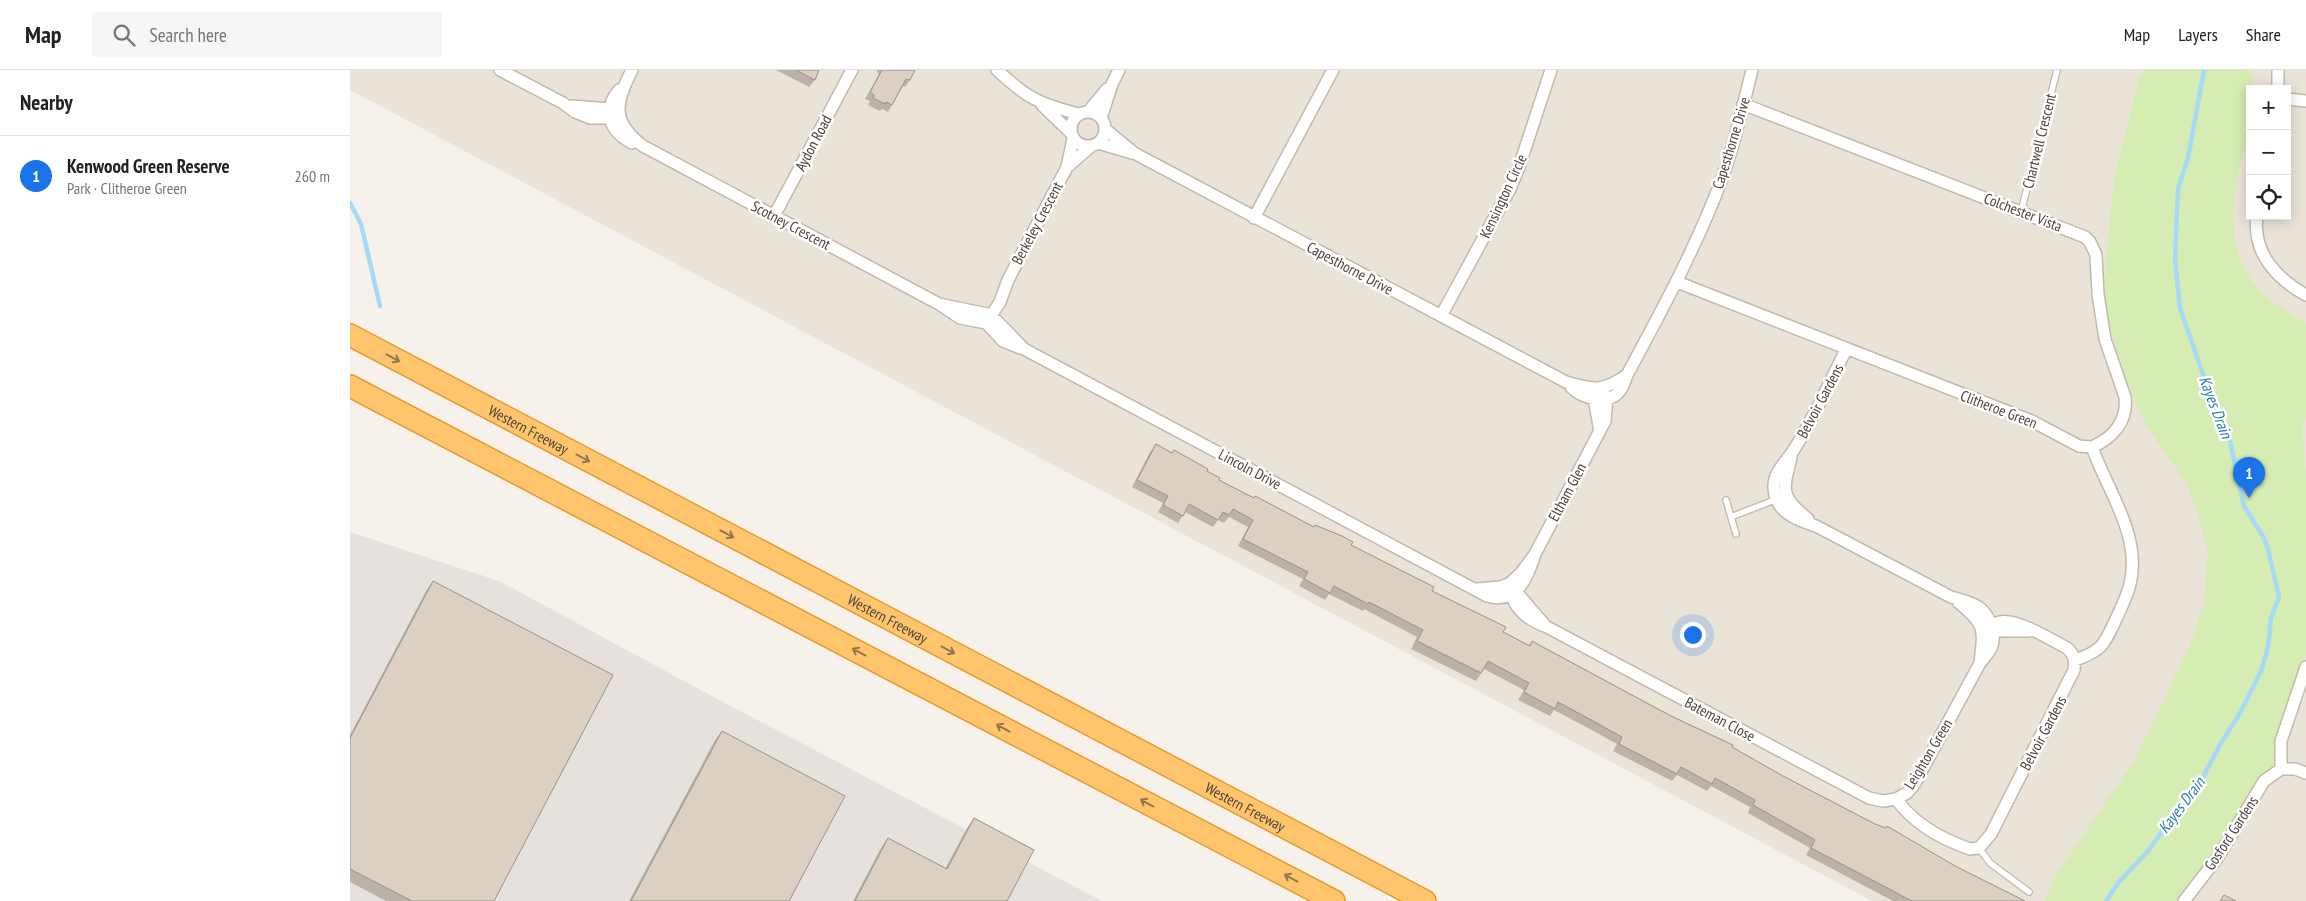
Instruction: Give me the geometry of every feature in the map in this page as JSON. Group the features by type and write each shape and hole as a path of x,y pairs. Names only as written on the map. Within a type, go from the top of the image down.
{"highway":[{"name":"Western Freeway","path":"350,334 1425,901"},
{"path":"350,386 1334,901"}],"street":[{"path":"500,70 563,103 612,113 612,98 629,75"},
{"name":"Aydon Road","path":"774,216 852,70"},
{"path":"997,70 1019,90 1041,104 1081,145 1094,145 1104,135 1105,129 1101,118 1112,84 1119,70"},
{"path":"1254,218 1332,70"},
{"name":"Kensington Circle","path":"1441,316 1513,182 1551,70"},
{"name":"Capesthorne Drive","path":"1566,382 1604,393 1610,386 1627,375 1677,282 1723,175 1752,70"},
{"path":"2278,70 2278,85"},
{"path":"1072,135 1072,121 1084,113 1112,84"},
{"path":"2291,100 2306,102"},
{"path":"1041,104 1101,118"},
{"name":"Colchester Vista","path":"1743,104 2085,237 2090,242 2096,255 2098,294 2105,339 2125,397 2126,406 2120,425 2110,437 2092,447"},
{"name":"Scotney Crescent","path":"612,113 643,146 938,304 960,318 988,318"},
{"name":"Capesthorne Drive","path":"1105,129 1134,153 1566,382 1583,396 1594,399"},
{"name":"Berkeley Crescent","path":"988,318 994,298 1008,280 1067,167 1072,135"},
{"name":"Capesthorne Drive","path":"1094,145 1134,153"},
{"name":"Berkeley Crescent","path":"1067,167 1094,145"},
{"path":"2257,220 2258,241 2266,261 2284,282 2306,295"},
{"name":"Clitheroe Green","path":"1677,282 1846,350 2032,421 2079,446 2092,447"},
{"name":"Lincoln Drive","path":"988,318 1007,344 1024,349 1477,589 1495,588 1512,591"},
{"name":"Belvoir Gardens","path":"1781,497 1793,452 1846,350"},
{"path":"1600,431 1594,399 1604,393"},
{"name":"Eltham Glen","path":"1512,591 1516,579 1535,554 1600,431 1608,410 1604,393"},
{"path":"1781,497 1816,526 1951,597 1989,629 2034,632 2067,648 2075,660 2093,654 2102,646 2127,594 2132,572 2130,539 2092,447"},
{"name":"Bateman Close","path":"1512,591 1547,627 1869,798 1884,801 1896,799"},
{"name":"Leighton Green","path":"1979,848 1970,849 1956,844 1921,825 1906,813 1896,799 1907,793 1918,777 1980,663 1989,629"},
{"name":"Belvoir Gardens","path":"1979,848 1991,834 2067,688 2074,674 2075,660"},
{"path":"2306,667 2281,741 2281,769 2295,769 2306,773"},
{"name":"Gosford Gardens","path":"2184,901 2218,857 2264,781 2281,769"}],"lane":[{"name":"Chartwell Crescent","path":"2021,212 2057,70"},
{"path":"1731,517 1781,497"},
{"path":"1726,500 1736,534"},
{"path":"1979,848 1990,863 2029,892"}],"shaded area":[{"path":"350,70 2306,70 2306,901 1872,901 350,90"},
{"path":"350,532 499,581 708,694 1102,901 350,901"}],"green space":[{"path":"2146,70 2251,70 2253,85 2246,85 2246,146 2237,177 2233,213 2234,230 2242,263 2250,279 2262,293 2306,324 2306,417 2302,425 2306,478 2306,654 2276,764 2256,783 2240,806 2213,855 2177,901 2045,901 2053,880 2135,759 2190,645 2204,602 2208,552 2198,514 2186,483 2145,424 2123,373 2108,319 2104,281 2114,177 2140,77"}],"building":[{"path":"796,70 819,70 815,80"},
{"path":"882,70 915,70 910,80 906,79 892,105 873,98 874,95 870,92"},
{"path":"1156,444 1172,453 1174,450 1208,469 1207,471 1220,478 1219,480 1254,498 1255,496 1314,527 1315,525 1342,536 1353,542 1351,545 1434,587 1432,591 1506,627 1503,632 1530,646 1532,641 1671,716 1733,745 1732,747 1783,776 1875,824 1886,828 1887,826 1955,866 2025,901 1912,901 1811,848 1815,840 1753,805 1755,800 1715,778 1712,784 1681,767 1677,774 1619,744 1622,737 1558,702 1555,709 1524,692 1529,683 1488,661 1481,673 1417,641 1423,630 1334,586 1330,593 1304,579 1308,572 1243,539 1253,520 1233,509 1229,515 1223,512 1218,520 1189,504 1183,516 1163,505 1168,496 1137,480"},
{"path":"433,581 613,675 494,901 412,901 350,869 350,738"},
{"path":"722,731 845,796 789,901 631,901"},
{"path":"974,818 1034,850 1007,901 855,901 888,838 947,869"},
{"path":"2224,895 2236,901 2220,901"}],"waterway":[{"name":"Kayes Drain","path":"2106,901 2119,882 2148,851 2163,830 2194,794 2221,743 2240,713 2262,669 2268,647 2271,618 2279,597 2268,549 2264,538 2244,506 2230,441 2220,423 2180,308 2175,259 2178,189 2188,158 2204,70"},
{"path":"350,203 361,224 380,306"}],"place":[{"name":"Kenwood Green Reserve","path":"2249,498"}]}
